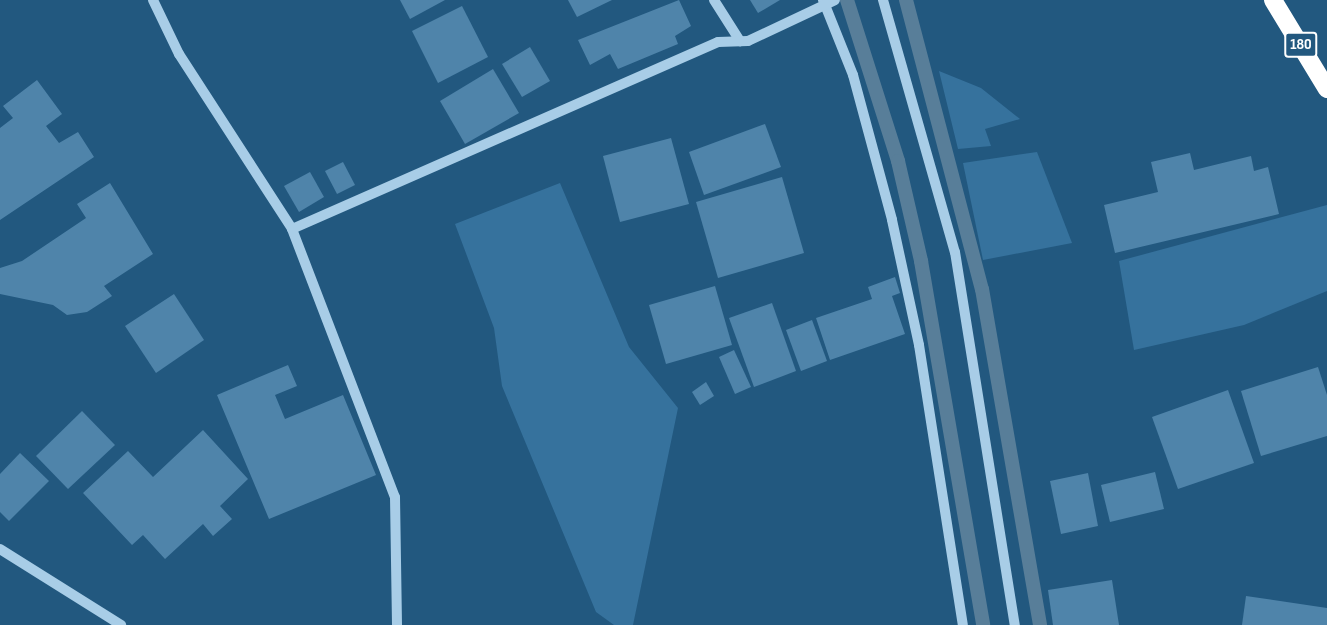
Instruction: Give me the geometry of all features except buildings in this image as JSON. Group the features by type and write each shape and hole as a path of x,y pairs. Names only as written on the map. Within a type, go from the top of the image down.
{"highway":[{"name":"180","path":"1273,0 1327,90"}],"street":[{"path":"153,0 179,54 292,229 395,497 398,625"},
{"path":"714,0 740,41"},
{"path":"883,0 955,252 1015,625"},
{"path":"292,229 718,42 740,41 829,1 853,75 892,220 919,345 963,625"},
{"path":"0,549 121,625"}],"shaded area":[{"path":"939,71 981,88 1020,119 985,129 991,146 958,149"},
{"path":"1037,152 1072,243 983,260 963,163"},
{"path":"560,183 629,347 678,408 633,625 614,625 596,612 502,386 494,328 455,224"},
{"path":"1327,205 1327,291 1244,325 1134,350 1119,261"}],"waterway":[{"path":"847,0 898,161 921,261 983,625"},
{"path":"906,0 982,289 1040,625"}]}
